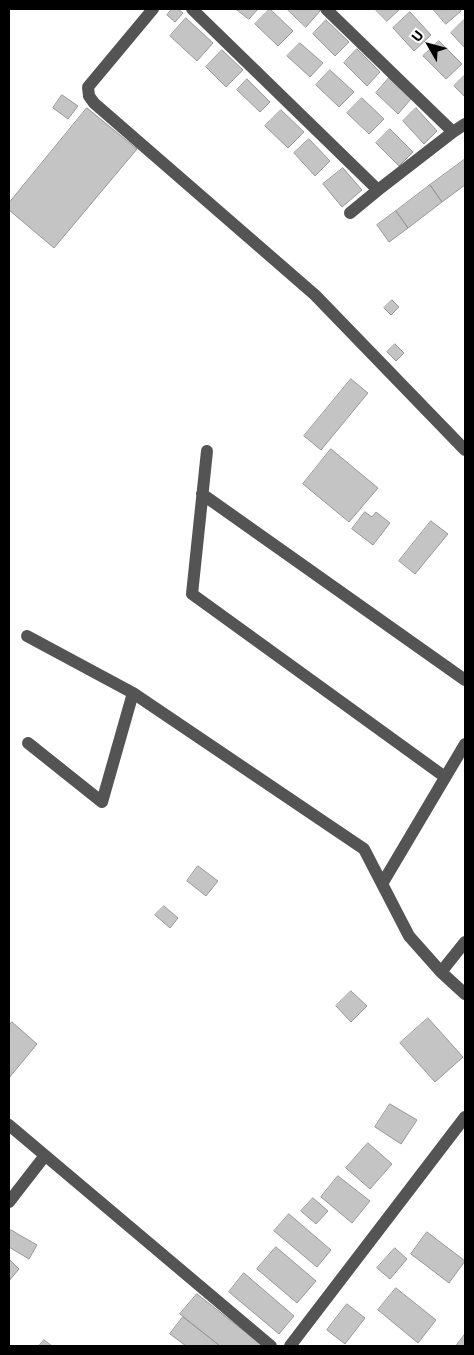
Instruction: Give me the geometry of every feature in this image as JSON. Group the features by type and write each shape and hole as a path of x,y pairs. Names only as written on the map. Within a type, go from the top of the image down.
{"street":[{"path":"153,9 88,87 89,96 315,295 465,450"},
{"path":"192,9 378,190"},
{"path":"326,9 453,132"},
{"path":"350,212 465,124"},
{"path":"207,450 192,594 445,777"},
{"path":"202,494 465,680"},
{"path":"27,636 133,693 364,849 409,936 441,972 465,994"},
{"path":"28,743 102,802 133,693"},
{"path":"382,884 465,744"},
{"path":"441,972 465,942"},
{"path":"290,1346 465,1117"},
{"path":"9,1125 271,1346"},
{"path":"9,1202 43,1158 43,1155"}],"building":[{"path":"172,9 178,9 183,13 175,22 167,15"},
{"path":"236,9 258,9 249,19"},
{"path":"270,9 293,31 278,46 255,24"},
{"path":"287,9 318,9 320,11 306,27"},
{"path":"375,9 400,9 387,21"},
{"path":"433,9 460,9 461,11 446,24"},
{"path":"410,12 431,35 414,51 393,28"},
{"path":"186,18 213,43 197,61 170,36"},
{"path":"465,19 465,48 451,33"},
{"path":"326,20 349,42 335,56 313,34"},
{"path":"439,41 462,64 446,79 423,56"},
{"path":"300,43 323,63 310,77 287,56"},
{"path":"357,49 380,72 367,86 344,63"},
{"path":"222,50 243,70 226,87 206,67"},
{"path":"330,70 354,92 339,107 316,85"},
{"path":"465,75 465,97 454,86"},
{"path":"389,78 411,99 398,114 376,93"},
{"path":"247,79 270,102 260,112 237,90"},
{"path":"62,95 78,106 68,119 53,108"},
{"path":"362,98 384,119 369,134 347,113"},
{"path":"87,108 137,149 54,248 9,210 9,203"},
{"path":"416,108 437,131 424,144 403,121"},
{"path":"281,110 304,132 288,148 265,126"},
{"path":"390,129 413,152 399,166 376,143"},
{"path":"309,139 330,161 315,176 294,153"},
{"path":"464,160 465,185 442,202 430,185"},
{"path":"343,168 362,190 342,207 323,184"},
{"path":"430,185 442,202 408,228 396,211"},
{"path":"396,211 408,228 389,242 377,225"},
{"path":"392,300 399,307 391,315 384,308"},
{"path":"395,344 404,353 396,361 387,352"},
{"path":"351,379 368,393 321,450 304,436"},
{"path":"331,449 378,488 349,522 303,484"},
{"path":"365,512 372,517 376,512 390,523 373,545 352,529"},
{"path":"431,521 448,534 415,574 399,561"},
{"path":"198,866 218,881 206,896 187,881"},
{"path":"164,906 178,918 170,928 155,915"},
{"path":"351,991 367,1006 351,1022 336,1006"},
{"path":"428,1018 463,1057 435,1082 400,1043"},
{"path":"12,1022 37,1044 9,1078 9,1026"},
{"path":"390,1104 417,1120 401,1144 375,1127"},
{"path":"368,1143 392,1164 370,1189 346,1168"},
{"path":"338,1176 370,1201 352,1223 321,1197"},
{"path":"313,1198 328,1211 316,1224 301,1211"},
{"path":"289,1214 331,1250 317,1267 274,1231"},
{"path":"11,1230 37,1245 29,1259 9,1247 9,1233"},
{"path":"427,1232 465,1261 449,1283 411,1254"},
{"path":"276,1247 316,1281 297,1303 257,1269"},
{"path":"395,1248 407,1259 390,1279 377,1268"},
{"path":"9,1259 19,1269 9,1281"},
{"path":"244,1273 294,1316 279,1334 229,1292"},
{"path":"396,1288 436,1320 418,1343 378,1310"},
{"path":"197,1294 263,1346 220,1346 180,1314"},
{"path":"347,1304 365,1318 345,1344 327,1330"},
{"path":"183,1317 220,1346 186,1346 170,1334"},
{"path":"465,1334 465,1346 456,1346"},
{"path":"44,1340 52,1346 39,1346"}]}
